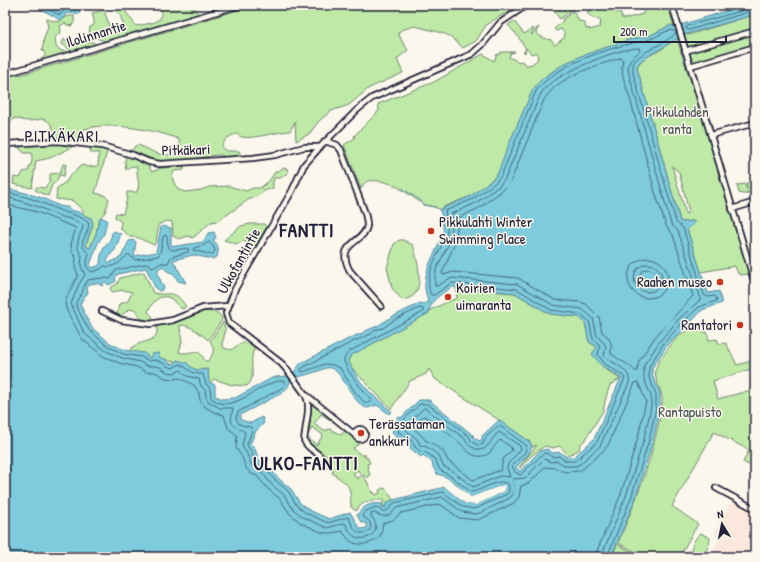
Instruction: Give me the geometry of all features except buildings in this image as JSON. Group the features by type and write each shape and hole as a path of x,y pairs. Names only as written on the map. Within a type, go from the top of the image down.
{"street":[{"name":"Ilolinnantie","path":"5,74 240,5"},
{"name":"Ulkofantintie","path":"355,435 305,394 281,363 229,323 226,313 228,306 235,289 292,191 304,165 325,141 357,110 372,98 472,54 482,45 500,23 527,5"},
{"path":"672,5 732,209 755,281"},
{"path":"686,51 755,30"},
{"path":"690,66 755,47"},
{"path":"711,135 755,123"},
{"name":"Pitkäkari","path":"7,144 57,141 102,146 133,155 149,162 160,164 253,158 274,155 304,147 320,147"},
{"path":"325,141 337,146 341,150 365,213 367,225 364,232 346,252 345,256 347,266 381,306"},
{"path":"732,209 755,202"},
{"path":"102,311 121,320 150,324 172,320 203,308 228,306"},
{"path":"305,394 308,402 304,440 305,444 323,457 325,463"},
{"name":"Ulkofantintie","path":"346,427 358,429"},
{"path":"361,428 364,430 364,438 357,438 355,435 358,429 361,428"},
{"path":"716,488 755,509"}],"shaded area":[{"path":"733,499 755,512 755,557 709,557 720,537 714,533"}],"green space":[{"path":"114,5 121,5 136,26 152,23 160,19 162,9 174,5 193,5 198,14 104,41 96,38 85,38 89,34 90,27 94,25 92,13 104,10 110,28 124,26 120,15 111,7"},
{"path":"255,5 520,5 487,24 476,41 463,48 450,36 442,33 415,26 401,30 398,33 408,50 397,59 403,73 369,88 349,105 331,111 319,121 309,134 296,141 295,122 290,131 246,138 237,134 232,136 225,141 222,148 226,151 239,151 240,156 224,157 222,155 216,155 192,159 158,161 130,151 138,145 155,153 166,155 171,154 176,150 180,143 178,139 142,129 96,126 85,129 78,134 78,141 53,139 52,126 45,119 28,121 15,118 9,123 5,117 5,77 17,73 20,75"},
{"path":"549,5 558,6 561,12 564,11 563,8 566,6 568,9 572,7 573,9 560,19"},
{"path":"595,5 611,5 616,12 620,12 622,18 624,19 643,14 644,11 642,5 668,5 674,27 671,25 649,36 628,40 581,56 564,64 543,78 530,96 498,173 493,179 471,196 443,207 440,210 423,204 396,186 384,182 367,181 361,189 344,145 355,138 354,136 377,113 379,110 378,104 434,82 483,54 494,61 497,54 499,55 501,52 511,52 509,57 519,62 524,62 527,66 529,64 531,65 538,59 535,52 533,54 530,53 526,49 515,32 508,25 514,21 524,34 534,28 531,34 532,35 539,27 536,32 537,34 545,39 550,39 555,45 565,37 565,34 561,29 556,31 554,29 573,11 580,22 581,21 585,24 586,29 589,28 589,30 600,27 600,20 592,18 587,12 595,7"},
{"path":"68,16 74,16 74,23 72,26 65,23 60,26 61,32 55,37 56,47 62,51 67,51 68,54 42,61 41,59 45,56 45,53 42,50 48,27 46,19 59,22"},
{"path":"750,16 751,18 755,17 755,46 693,64 684,34 688,35"},
{"name":"Pikkulahden ranta","path":"677,38 749,274 738,274 735,266 701,272 687,229 693,221 680,221 637,68 641,61","holes":["672,166 679,172 689,212 686,214"]},
{"path":"64,39 71,43 93,42 96,44 72,51 62,44"},
{"path":"57,143 71,145 72,147 50,158 36,161 32,188 13,184 14,177 20,178 23,172 28,171 32,161 32,153 24,153 19,148 26,145"},
{"path":"93,147 104,149 107,152 95,193 104,195 109,199 105,212 99,219 96,234 90,248 87,247 86,244 93,225 91,218 83,215 83,211 73,201 56,199 57,188 66,182 70,175 79,167 83,165 87,167 98,166 99,153 91,153 90,149"},
{"path":"126,156 147,164 152,172 161,168 184,166 184,170 174,171 172,177 179,190 185,192 201,190 209,187 229,186 246,191 253,188 260,188 269,181 275,172 284,168 288,169 288,173 280,178 274,178 273,188 248,200 218,221 211,222 193,238 188,236 179,239 173,236 172,222 167,221 159,224 156,242 154,245 136,237 130,237 120,228 121,222 115,217 116,213 123,214 127,192 137,192 138,188 137,167 131,166 126,170"},
{"path":"63,164 66,164 64,176 59,175 57,181 52,185 48,196 35,190 37,187 45,188 50,180 50,174 60,173"},
{"path":"754,182 755,189 747,194 739,193 737,185 745,184 747,190 746,183"},
{"path":"250,224 264,224 267,227 255,246 243,241 237,244 224,240 241,226"},
{"path":"399,240 403,240 413,245 419,271 419,285 417,290 412,297 402,300 392,288 387,268 394,244"},
{"path":"144,272 153,293 175,295 186,307 182,309 170,298 162,297 156,300 149,309 148,312 153,317 149,321 140,318 136,310 129,309 121,316 117,314 119,304 128,301 132,292 123,290 112,292 110,288 117,284 120,278"},
{"path":"456,288 515,293 550,314 579,317 585,323 589,342 597,347 603,367 620,379 610,385 603,411 585,440 580,445 579,450 568,455 560,446 553,448 545,446 531,456 520,468 519,467 537,445 532,447 530,442 499,420 435,379 429,369 426,374 410,381 391,409 351,367 348,360 353,354 425,313 457,298"},
{"path":"207,311 218,313 222,317 222,320 208,340 192,328 180,325 182,341 179,352 197,352 205,361 208,361 212,356 213,351 210,341 223,322 225,330 222,344 224,348 231,350 237,345 246,343 255,348 252,359 252,378 247,386 232,385 214,379 209,384 213,387 206,385 203,382 204,372 202,369 192,370 187,365 181,363 141,356 130,351 132,347 152,339 155,336 157,332 156,325 190,314"},
{"name":"Rantapuisto","path":"692,329 700,329 702,332 707,332 709,340 717,339 719,344 726,343 737,365 755,360 755,368 713,381 718,399 755,389 755,464 753,467 743,462 749,450 714,432 672,506 698,524 679,557 646,557 618,543 644,475 659,422 662,399 656,380 657,365 668,348 679,336 682,333"},
{"path":"310,403 312,403 333,420 333,422 321,414 314,424 324,431 330,429 341,435 345,430 354,437 359,444 353,448 361,455 366,455 364,456 366,458 367,457 370,463 367,464 370,476 367,478 362,473 360,474 358,470 353,473 357,479 362,475 367,481 372,493 374,492 375,495 380,493 379,490 383,488 386,489 393,500 386,503 387,507 383,507 383,500 365,503 356,511 351,507 350,494 346,483 332,473 333,470 326,465 330,461 307,442 305,434 310,423","holes":["312,427 323,435 317,445 307,437"]},
{"path":"701,533 710,538 706,551 700,556 701,557 685,557 688,551 691,552 694,541"},
{"path":"617,544 642,557 612,557"}],"water":[{"path":"32,5 83,5 79,14 66,13 64,18 59,20"},
{"path":"746,5 755,5 755,14 680,36 638,64 637,68 680,221 695,222 687,229 708,293 719,291 722,303 702,310 693,320 685,325 686,327 666,347 652,368 653,377 660,393 660,408 653,441 635,500 611,557 5,557 5,189 19,191 42,198 58,205 68,207 72,211 91,218 93,225 86,244 87,247 90,248 96,234 99,219 101,217 107,220 104,234 98,243 90,265 92,268 100,265 102,252 114,231 121,234 115,250 107,261 109,263 121,257 129,241 133,240 136,242 134,256 156,252 161,227 163,226 171,228 171,245 176,246 203,242 208,233 214,232 216,238 213,240 218,248 217,257 212,259 193,255 173,260 186,283 178,281 174,274 167,271 163,266 158,269 158,275 164,288 160,291 156,289 146,268 118,274 115,278 116,281 109,285 105,282 103,283 103,286 96,283 90,284 87,288 88,293 80,304 92,328 110,343 124,350 144,353 150,358 152,354 158,353 160,358 166,359 168,363 174,364 177,360 187,363 197,370 208,369 209,382 215,385 215,396 223,399 235,398 270,379 288,376 293,373 301,363 356,335 360,335 391,317 420,303 423,304 428,302 425,289 427,272 443,234 443,224 440,210 471,196 493,179 498,173 533,89 543,78 564,64 581,56 628,40 649,36 671,25 674,27","holes":["452,287 515,293 550,314 579,317 585,323 589,342 597,347 592,354 603,367 621,378 594,439 574,457 567,457 560,452 553,453 547,449 540,451 520,471 516,467 528,455 532,447 530,442 499,420 482,436 480,441 474,438 473,435 429,400 419,400 402,417 397,418 397,424 392,432 398,438 400,437 411,445 410,448 421,457 423,455 432,462 437,474 447,477 471,497 502,485 506,486 505,491 476,505 465,504 445,487 393,500 386,503 386,507 383,507 382,504 371,504 362,509 357,515 361,522 367,524 367,528 360,529 350,512 329,519 309,510 300,503 291,489 278,478 266,464 259,460 255,449 250,444 256,431 264,423 262,417 251,423 241,420 240,415 282,393 288,387 291,379 330,368 335,370 353,396 363,406 368,408 377,405 389,414 392,412 379,401 356,375 348,359 352,355 429,313 434,300"]}],"pier":[{"path":"450,480 471,497 503,485 506,486 505,491 476,505 466,504 445,487 446,485 466,502 475,503 503,490 503,488 471,499 449,482"}],"waterway":[{"path":"402,188 421,201 423,205 435,207 440,210"}],"place":[{"name":"Pikkulahti Winter Swimming Place","path":"431,231"},
{"name":"Raahen museo","path":"720,282"},
{"name":"Koirien uimaranta","path":"448,297"},
{"name":"Rantatori","path":"740,325"},
{"name":"Terässataman ankkuri","path":"361,433"}],"district":[{"name":"PITKÄKARI","path":"62,136"},
{"name":"FANTTI","path":"307,230"},
{"name":"ULKO-FANTTI","path":"306,463"}]}
